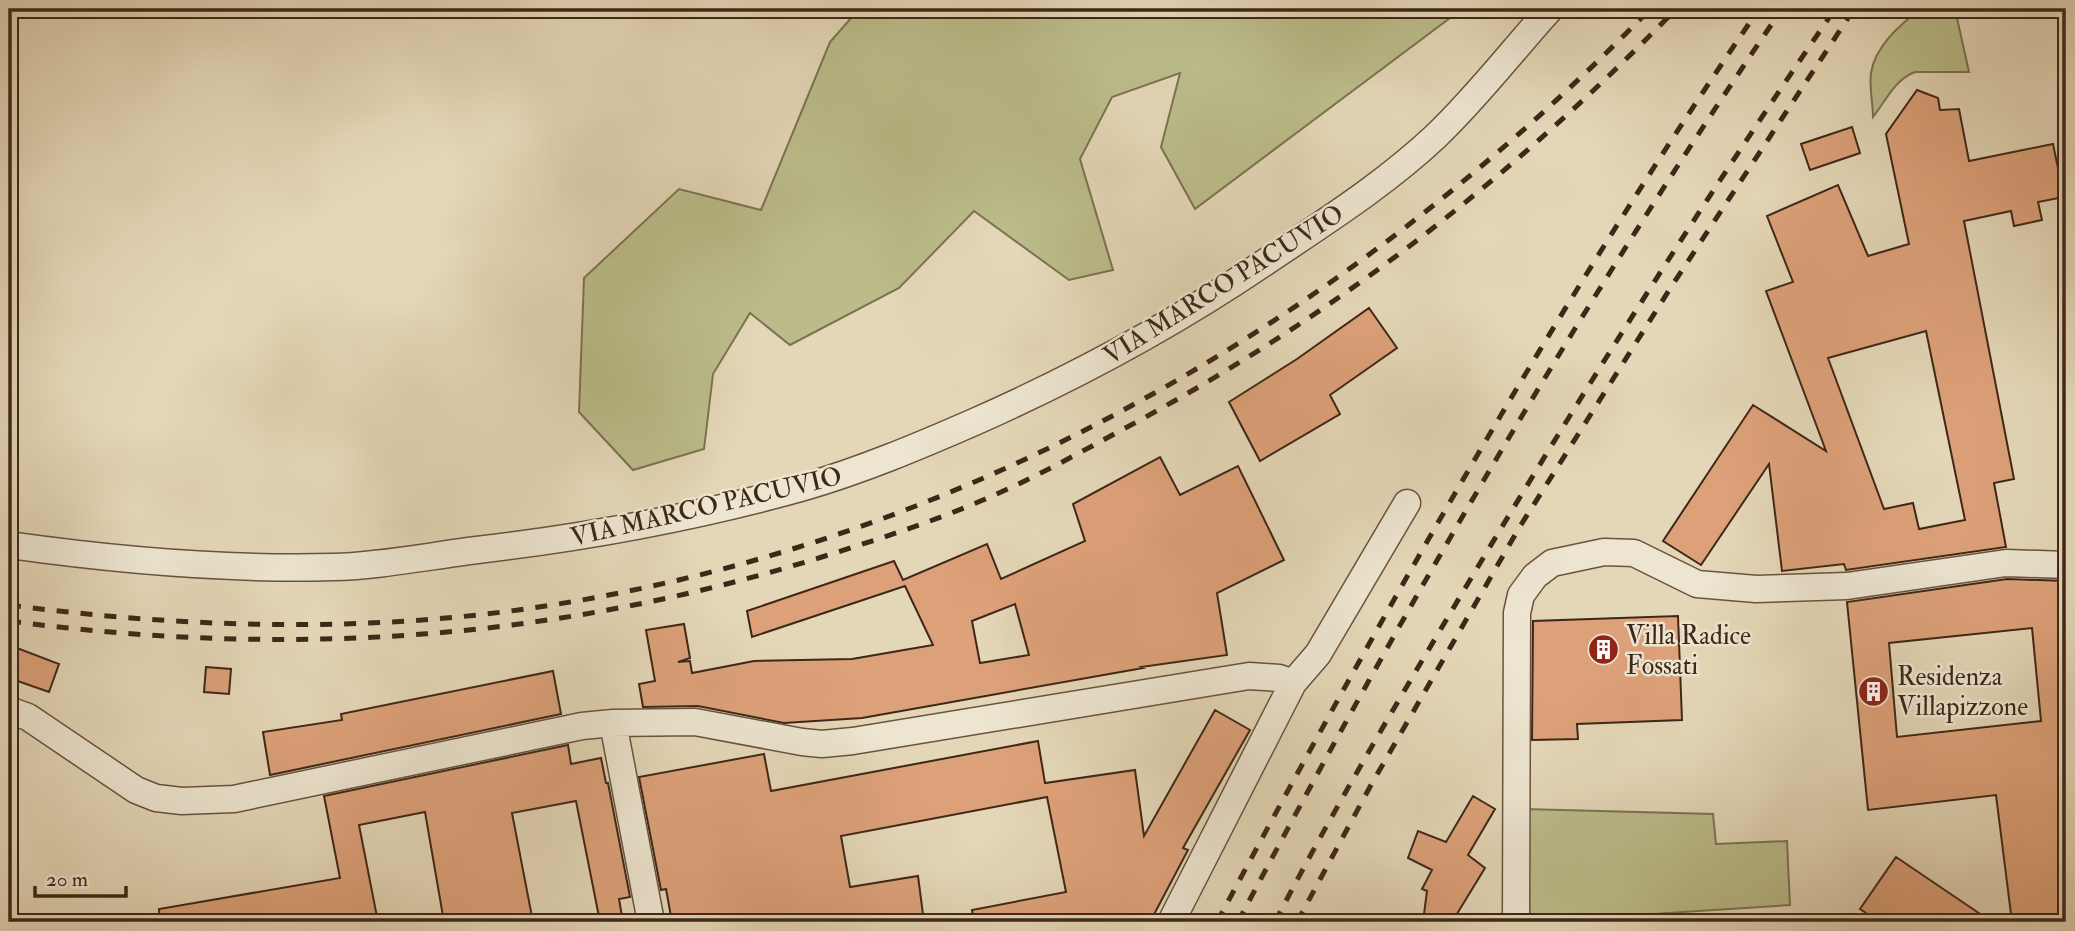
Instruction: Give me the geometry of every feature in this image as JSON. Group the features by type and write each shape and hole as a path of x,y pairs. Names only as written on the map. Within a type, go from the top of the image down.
{"street":[{"name":"VIA MARCO PACUVIO","path":"9,545 121,560 219,566 336,567 558,540 647,525 747,502 841,475 922,444 1036,394 1140,341 1213,297 1354,201 1417,152 1454,117 1550,9"},
{"path":"1171,922 1293,683 1318,654 1407,503"},
{"path":"1516,922 1519,652 1517,613 1521,595 1535,576 1552,564 1604,552 1634,553 1697,584 1756,589 1847,586 2006,564 2066,565"},
{"path":"9,710 28,718 136,790 156,798 182,801 234,799 582,726 695,722 802,743 822,744 1249,676 1279,678 1293,683"},
{"path":"612,723 651,922"}],"green space":[{"path":"859,9 1462,9 1195,209 1161,147 1180,73 1112,97 1080,159 1113,270 1069,280 974,211 899,288 790,345 750,313 713,374 704,449 633,470 579,412 584,278 679,189 761,210 830,42"},
{"path":"1920,9 1955,9 1969,72 1915,72 1908,75 1896,85 1873,117 1873,63 1889,37"},
{"path":"1524,809 1713,814 1716,844 1787,841 1790,905 1530,922"}],"building":[{"path":"1917,90 1938,98 1940,110 1959,109 1969,161 2053,144 2064,197 2038,202 2042,220 2014,226 2011,211 1964,221 2014,479 1994,483 2006,547 1846,570 1844,564 1782,571 1769,464 1701,565 1663,541 1753,405 1826,451 1766,291 1793,282 1767,216 1838,185 1868,256 1909,244 1886,134","holes":["1926,331 1965,520 1919,529 1913,503 1884,509 1828,358"]},
{"path":"1852,127 1860,153 1810,170 1801,144"},
{"path":"1369,308 1397,348 1330,395 1340,414 1260,461 1229,402 1297,359"},
{"path":"1160,457 1180,495 1238,466 1284,560 1217,593 1227,655 1141,667 1143,668 862,718 784,723 698,706 643,707 639,684 655,681 646,630 684,624 690,658 678,662 690,661 692,673 754,661 852,659 933,645 905,586 752,637 747,611 894,561 903,580 987,544 1001,579 1085,541 1073,504","holes":["1015,604 1029,655 980,663 972,621"]},
{"path":"2007,579 2066,581 2066,780 2058,780 2066,854 2066,922 2012,922 1996,795 1868,810 1847,602","holes":["2032,628 2041,721 1897,737 1889,643"]},
{"name":"Villa Radice Fossati","path":"1678,616 1682,720 1577,724 1578,739 1532,740 1533,621"},
{"path":"9,645 59,664 49,692 9,678"},
{"path":"206,667 231,669 229,694 204,692"},
{"path":"553,671 561,714 270,775 263,732 342,720 341,714"},
{"path":"1215,710 1250,730 1183,848 1188,850 1150,922 974,922 972,910 1066,892 1047,797 841,836 850,887 918,876 924,922 672,922 666,889 661,890 639,777 764,754 771,791 1038,741 1045,783 1135,770 1144,836"},
{"path":"568,745 571,764 601,758 630,897 619,899 623,922 600,922 576,801 512,813 533,922 444,922 425,812 359,825 378,922 160,922 159,909 340,878 324,796"},
{"path":"1473,796 1495,809 1468,855 1485,868 1452,922 1423,922 1427,891 1422,889 1432,870 1408,858 1418,831 1446,842"},
{"path":"1896,857 1992,922 1880,922 1860,909"}],"railway":[{"path":"9,605 136,618 263,624 391,622 454,617 518,610 680,580 836,535 988,476 1134,404 1273,321 1406,227 1532,122 1650,9"},
{"path":"9,621 114,632 217,638 319,639 421,634 522,624 623,607 724,585 925,523 1017,485 1116,433 1270,343 1342,295 1413,244 1548,132 1676,9"},
{"path":"1217,922 1344,689 1476,458 1613,231 1759,9"},
{"path":"1238,922 1364,689 1497,458 1636,231 1782,9"},
{"path":"1275,922 1368,752 1556,439 1646,294 1835,9"},
{"path":"1297,922 1371,785 1519,528 1673,284 1854,9"}],"place":[{"name":"Villa Radice Fossati","path":"1603,650"},
{"name":"Residenza Villapizzone","path":"1874,691"}]}
